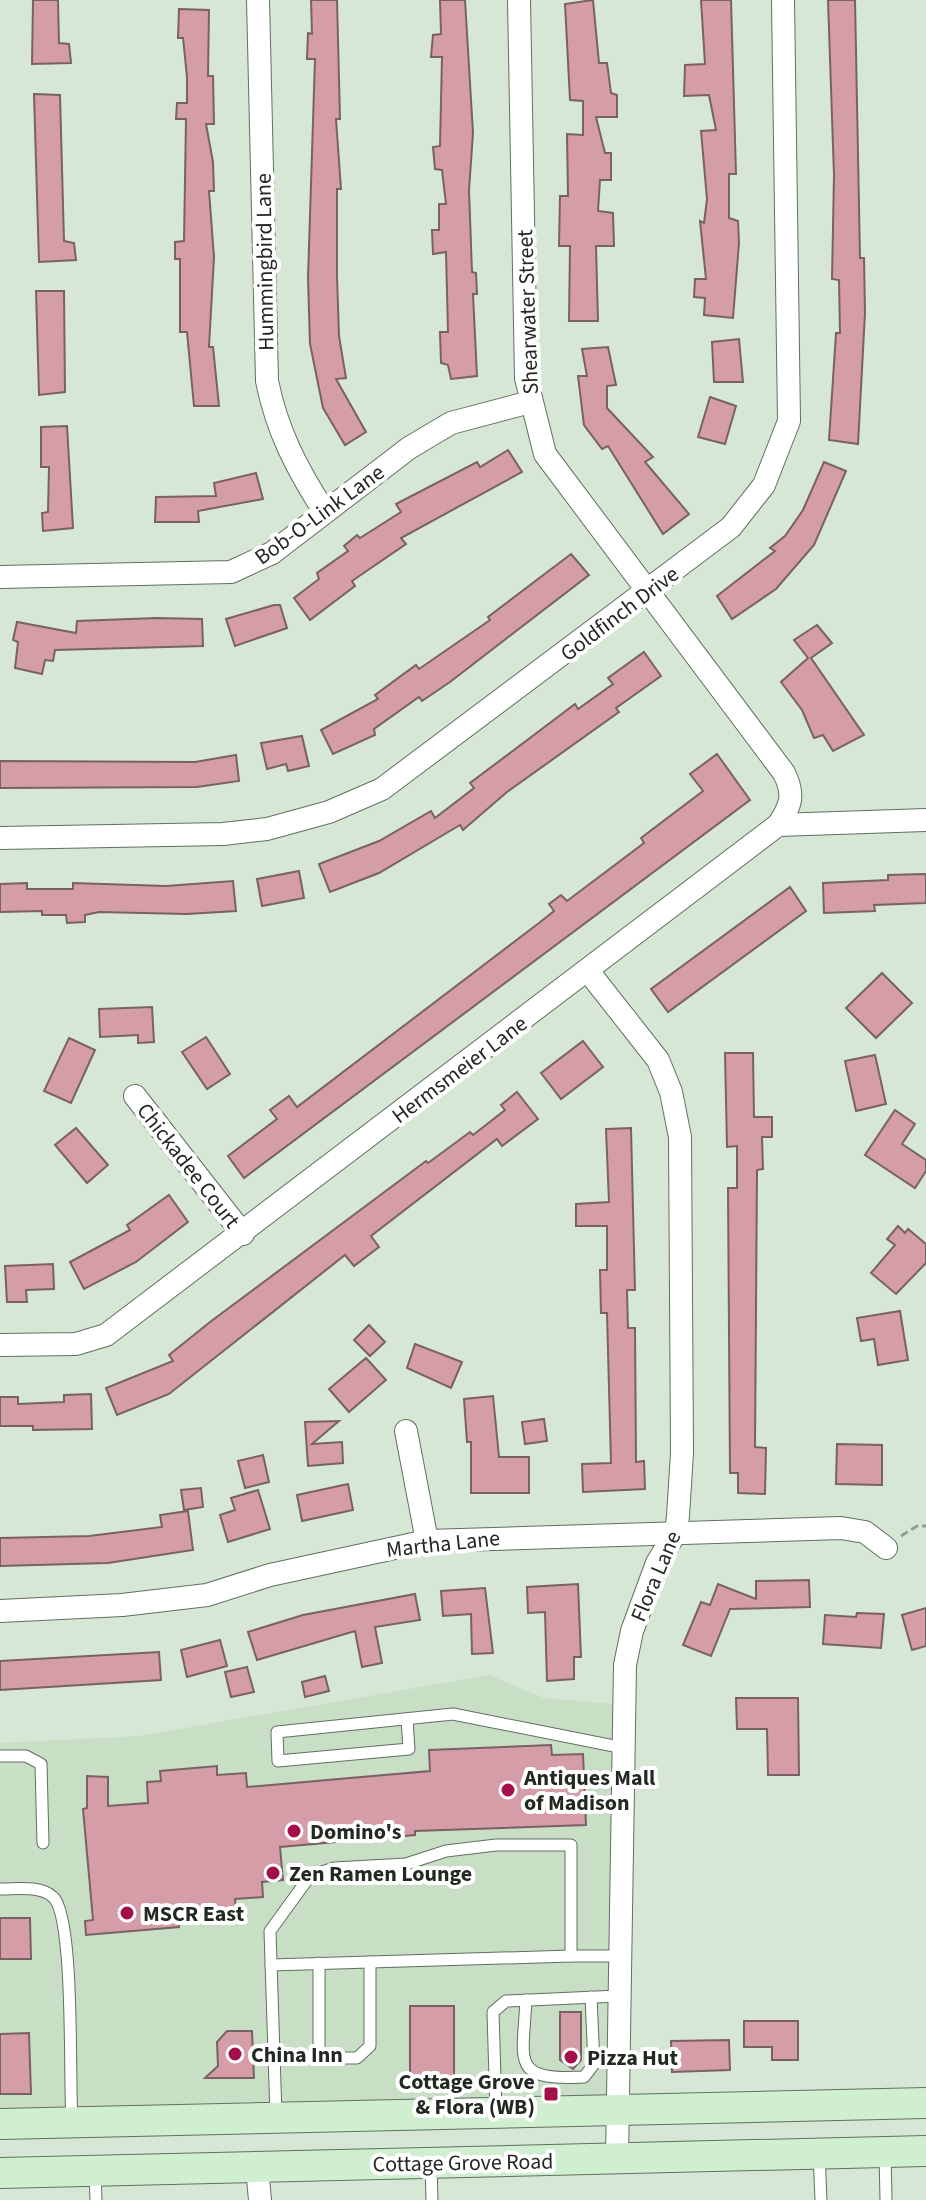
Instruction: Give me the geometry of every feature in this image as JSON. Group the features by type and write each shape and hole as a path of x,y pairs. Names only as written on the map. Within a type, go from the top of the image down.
{"main road":[{"path":"0,2124 926,2103"},
{"name":"Cottage Grove Road","path":"0,2173 95,2185 257,2167 926,2151"}],"street":[{"name":"Hummingbird Lane","path":"258,0 267,381 274,417 295,467 324,511"},
{"name":"Shearwater Street","path":"519,0 530,402 545,454 646,593 784,773 792,787 791,804 778,825"},
{"name":"Goldfinch Drive","path":"0,838 223,834 278,827 329,812 394,781 731,527 764,485 789,421 783,0"},
{"name":"Bob-O-Link Lane","path":"0,577 231,572 260,561 409,448 451,423 530,402"},
{"path":"778,825 926,820"},
{"name":"Hermsmeier Lane","path":"0,1345 76,1344 106,1335 778,825"},
{"name":"Flora Lane","path":"588,971 652,1052 676,1108 681,1166 682,1453 676,1532 657,1563 632,1631 625,1665 617,2159"},
{"name":"Chickadee Court","path":"135,1096 243,1234"},
{"path":"406,1431 427,1541"},
{"name":"Martha Lane","path":"0,1611 122,1605 207,1595 270,1575 427,1541 841,1528 865,1532 886,1548"},
{"path":"257,2167 260,2200"}],"lane":[{"path":"407,1719 409,1749 278,1761 277,1732 453,1714 624,1748"},
{"path":"0,1756 26,1756 41,1764 43,1843"},
{"path":"276,2117 270,1931 310,1876 334,1868 406,1864 446,1851 496,1845 571,1845 571,1956"},
{"path":"0,1889 34,1889 52,1896 60,1906 67,1962 72,2122"},
{"path":"271,1965 620,1956"},
{"path":"319,1963 319,2055 326,2058 357,2058 370,2046 370,1962"},
{"path":"496,2112 493,2012 506,2001 618,1996"},
{"path":"526,2000 523,2055 527,2069 535,2076 561,2079 584,2077 594,2064 591,1997"},
{"path":"885,2152 886,2200"},
{"path":"819,2153 821,2200"},
{"path":"431,2163 432,2200"}],"path":[{"path":"886,1548 908,1529 926,1526"}],"shaded area":[{"path":"489,1675 544,1698 623,1705 618,2110 0,2124 0,1743 139,1736"}],"building":[{"path":"33,0 58,0 59,43 69,44 71,63 32,64"},
{"path":"311,0 337,0 340,119 336,119 341,189 337,189 337,276 339,336 346,378 336,379 366,432 345,445 323,408 310,344 308,278 315,59 307,59 308,33 312,34"},
{"path":"440,0 465,0 473,133 469,190 472,272 476,273 477,294 473,294 477,376 451,379 448,365 441,363 440,332 448,332 446,252 433,254 432,230 439,230 439,204 446,204 442,170 435,169 433,147 440,146 442,57 431,57 433,35 441,34"},
{"path":"593,0 599,63 607,63 611,93 617,95 617,117 596,117 605,153 611,153 611,180 600,180 598,211 613,213 614,246 596,246 598,321 569,321 570,246 559,246 560,196 568,196 567,134 583,135 583,101 570,100 565,4"},
{"path":"701,0 731,0 736,174 729,174 729,218 738,221 739,243 733,318 704,315 705,298 694,297 695,279 706,279 700,221 704,223 707,199 701,131 716,130 709,95 684,96 685,65 705,64"},
{"path":"828,0 855,0 860,258 864,258 865,313 858,444 829,440 836,333 840,333 839,280 832,279 834,175"},
{"path":"179,9 209,10 208,76 213,76 214,124 206,124 213,162 214,191 209,191 214,257 209,347 213,347 219,406 194,406 187,332 180,332 180,259 175,259 175,242 184,241 186,119 176,119 177,103 187,103 187,77 183,38 178,38"},
{"path":"34,94 60,95 64,241 74,243 76,260 39,262"},
{"path":"36,291 64,291 65,392 39,395"},
{"path":"739,339 743,382 714,382 712,342"},
{"path":"608,347 616,385 607,386 607,408 653,457 645,462 689,514 663,534 608,446 602,449 584,425 578,376 587,376 582,349"},
{"path":"710,397 736,406 725,444 698,437"},
{"path":"67,426 73,528 43,531 42,513 48,512 49,467 41,467 41,427"},
{"path":"508,450 522,472 401,538 406,544 352,581 355,586 310,620 294,598 319,579 317,573 348,551 344,546 357,535 360,538 401,512 396,504 477,462 480,467"},
{"path":"824,462 846,471 814,545 776,589 732,619 717,596 775,551 770,548 785,536 803,510"},
{"path":"256,473 263,499 198,511 199,522 155,522 156,497 216,496 214,483"},
{"path":"571,554 589,575 450,682 422,701 419,697 374,729 375,735 333,754 321,730 378,699 375,695 416,665 419,669 490,620 488,617"},
{"path":"280,605 287,628 235,646 226,619"},
{"path":"202,619 203,646 55,650 53,661 45,660 42,674 15,668 18,642 13,640 17,622 76,633 77,621"},
{"path":"817,625 832,643 811,658 864,735 833,751 823,735 814,738 802,710 781,682 808,658 794,640"},
{"path":"644,652 661,676 616,708 619,712 507,792 463,830 460,825 379,873 330,892 319,864 379,841 431,811 435,818 474,788 470,783 575,704 578,709 613,684 608,678"},
{"path":"302,736 309,766 288,771 286,764 267,769 261,743"},
{"path":"717,754 750,800 244,1178 228,1156 277,1119 270,1110 289,1096 297,1107 554,911 549,904 561,895 567,901 644,843 641,838 703,791 690,774"},
{"path":"236,755 239,781 197,787 0,788 0,761 195,762"},
{"path":"299,871 304,898 262,906 257,879"},
{"path":"926,874 926,903 874,905 875,911 824,913 823,883 888,880 888,875"},
{"path":"233,881 236,911 187,914 99,912 85,915 85,922 67,923 66,915 42,915 42,911 0,912 0,884 27,883 27,889 73,889 73,883 166,886"},
{"path":"790,887 806,911 668,1012 651,989"},
{"path":"882,973 912,1003 876,1038 846,1008"},
{"path":"152,1007 154,1042 138,1043 138,1035 100,1037 99,1009"},
{"path":"206,1037 230,1074 207,1089 182,1052"},
{"path":"69,1038 95,1050 71,1103 44,1091"},
{"path":"583,1041 603,1067 561,1099 541,1073"},
{"path":"725,1053 753,1053 754,1117 772,1117 772,1137 762,1137 763,1169 757,1170 755,1447 766,1448 765,1494 738,1493 738,1473 730,1473 728,1188 737,1188 737,1146 727,1147"},
{"path":"875,1055 886,1104 856,1111 845,1061"},
{"path":"517,1092 538,1119 502,1146 497,1139 371,1236 379,1247 354,1266 345,1255 169,1394 117,1415 106,1388 173,1361 169,1355 210,1322 426,1161 428,1163 470,1132 473,1135 505,1110 501,1105"},
{"path":"895,1110 915,1124 902,1144 926,1160 926,1171 915,1188 865,1155"},
{"path":"76,1128 108,1165 87,1183 55,1145"},
{"path":"631,1128 635,1290 627,1290 628,1328 635,1328 636,1462 644,1461 645,1489 583,1492 582,1464 611,1463 607,1313 601,1313 600,1270 607,1270 607,1226 576,1226 576,1204 609,1202 606,1129"},
{"path":"169,1195 188,1222 136,1262 84,1289 70,1262 130,1230 127,1225"},
{"path":"898,1226 905,1233 908,1229 926,1244 926,1263 896,1294 871,1273 895,1245 887,1239"},
{"path":"53,1264 54,1289 26,1290 27,1302 7,1302 5,1266"},
{"path":"900,1311 908,1360 878,1365 874,1339 861,1341 857,1318"},
{"path":"369,1325 385,1342 370,1356 354,1340"},
{"path":"415,1344 462,1362 451,1388 407,1368"},
{"path":"366,1358 386,1380 349,1412 329,1389"},
{"path":"91,1394 92,1429 33,1430 33,1426 0,1426 0,1397 18,1397 18,1404 64,1402 64,1395"},
{"path":"493,1396 499,1457 529,1457 529,1493 471,1493 471,1442 467,1442 464,1399"},
{"path":"544,1419 547,1441 525,1444 522,1422"},
{"path":"339,1421 312,1444 342,1442 343,1463 308,1466 305,1422"},
{"path":"837,1444 882,1445 882,1485 836,1484"},
{"path":"263,1455 269,1482 245,1488 238,1461"},
{"path":"348,1484 353,1510 302,1521 297,1495"},
{"path":"201,1488 203,1507 184,1510 181,1490"},
{"path":"258,1490 270,1529 228,1542 220,1515 235,1510 231,1498"},
{"path":"188,1511 193,1550 108,1563 0,1566 0,1538 89,1536 162,1527 160,1515"},
{"path":"809,1580 810,1607 730,1609 711,1656 683,1645 701,1602 710,1605 718,1584 756,1599 756,1581"},
{"path":"578,1584 581,1657 574,1657 574,1679 547,1681 545,1612 528,1613 527,1587"},
{"path":"485,1588 493,1653 472,1654 471,1614 443,1616 441,1591"},
{"path":"415,1594 420,1620 375,1627 382,1663 362,1667 355,1631 257,1660 248,1632 303,1615"},
{"path":"926,1608 926,1646 912,1650 902,1615"},
{"path":"857,1613 884,1614 881,1648 823,1644 825,1615 856,1617"},
{"path":"220,1640 227,1666 187,1677 181,1650"},
{"path":"159,1652 161,1680 0,1690 0,1661"},
{"path":"247,1667 254,1692 231,1697 225,1672"},
{"path":"325,1676 329,1691 305,1697 302,1682"},
{"path":"736,1698 798,1698 799,1775 768,1775 767,1729 737,1729"},
{"path":"551,1745 552,1755 583,1754 586,1825 415,1831 415,1835 280,1847 283,1880 262,1882 263,1897 235,1899 236,1911 178,1916 179,1927 86,1935 85,1921 93,1920 83,1809 87,1808 87,1776 108,1777 108,1806 148,1803 147,1782 161,1781 160,1771 217,1766 217,1775 246,1773 247,1787 430,1771 429,1750"},
{"path":"0,1918 30,1918 31,1959 0,1959"},
{"path":"410,2006 454,2006 454,2081 410,2081"},
{"path":"560,2012 581,2012 581,2060 573,2069 560,2060"},
{"path":"744,2021 798,2021 798,2060 772,2060 772,2047 744,2047"},
{"name":"China Inn","path":"227,2031 252,2031 254,2078 205,2078 218,2066 217,2042"},
{"path":"29,2033 31,2094 0,2094 0,2034"},
{"path":"729,2040 730,2070 672,2072 671,2041"}],"place":[{"name":"Antiques Mall of Madison","path":"508,1790"},
{"name":"Domino's","path":"294,1831"},
{"name":"Zen Ramen Lounge","path":"273,1873"},
{"name":"MSCR East","path":"127,1913"},
{"name":"China Inn","path":"235,2054"},
{"name":"Pizza Hut","path":"571,2057"},
{"name":"Cottage Grove & Flora (WB)","path":"551,2094"}]}
